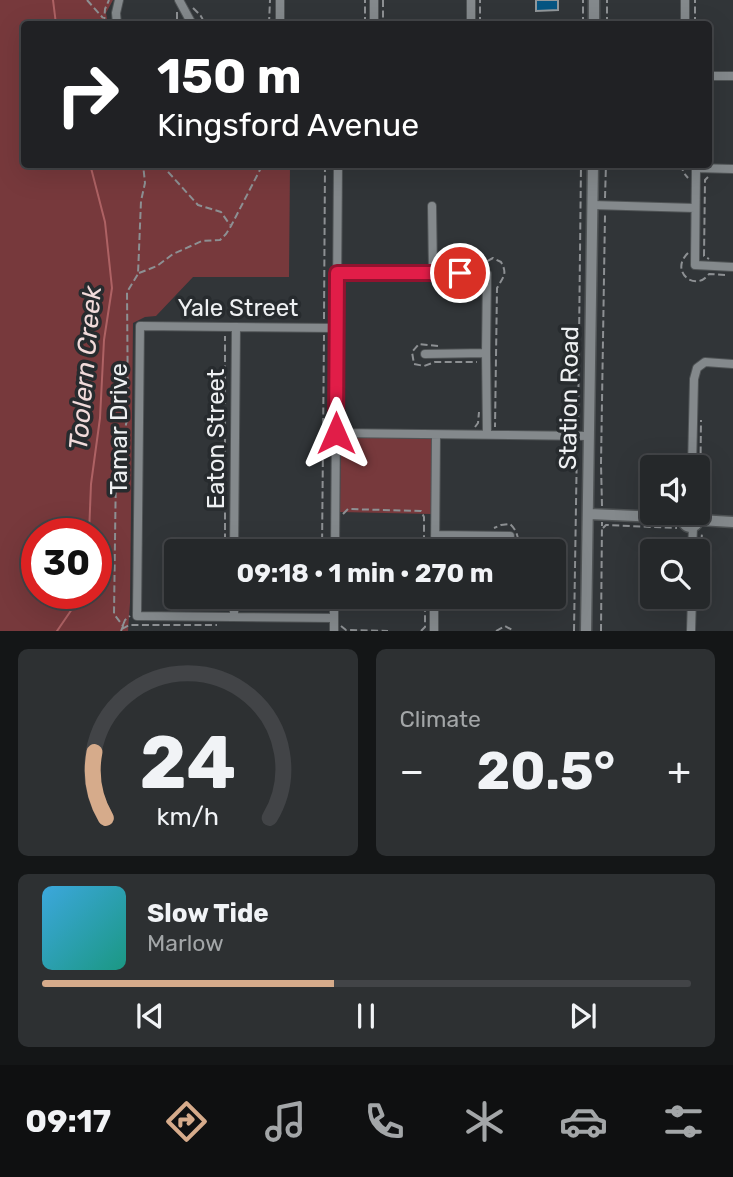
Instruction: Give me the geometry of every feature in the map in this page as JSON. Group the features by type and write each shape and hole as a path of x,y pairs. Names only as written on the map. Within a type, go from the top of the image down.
{"street":[{"path":"117,21 119,0"},
{"path":"280,0 280,21"},
{"path":"374,0 374,21"},
{"path":"471,0 471,21"},
{"path":"594,0 594,21"},
{"path":"685,0 685,21"},
{"path":"178,4 191,21"},
{"path":"712,76 733,76"},
{"path":"335,539 338,168"},
{"name":"Station Road","path":"586,631 589,514 578,434 593,168"},
{"path":"733,169 696,168 695,208 695,265 733,267"},
{"path":"592,205 695,208"},
{"path":"432,206 433,272"},
{"path":"337,273 487,274 487,431"},
{"name":"Yale Street","path":"139,326 322,333 336,328"},
{"name":"Tamar Drive","path":"137,616 139,326"},
{"name":"Eaton Street","path":"234,539 236,330"},
{"path":"425,354 486,354"},
{"path":"692,455 694,379 697,368 705,362 733,363"},
{"path":"336,433 436,435 487,431 578,434"},
{"path":"435,539 436,435"},
{"path":"589,514 640,515"},
{"path":"710,519 733,522"},
{"path":"435,535 510,536"},
{"path":"234,609 234,614"},
{"path":"334,609 337,629"},
{"path":"434,609 434,631"},
{"path":"691,631 694,609"},
{"path":"137,616 234,614 334,618"}],"path":[{"path":"87,0 103,18"},
{"path":"104,21 105,9 110,0"},
{"path":"269,21 270,0"},
{"path":"365,0 365,21"},
{"path":"383,0 383,21"},
{"path":"480,0 480,21"},
{"path":"583,0 583,21"},
{"path":"607,0 607,21"},
{"path":"695,0 695,21"},
{"path":"190,6 201,15 203,21"},
{"path":"122,629 114,614 116,466 128,415 127,292 138,274 141,201 145,183 143,168"},
{"path":"165,168 198,205 221,212 231,226"},
{"path":"138,274 202,241 220,240 231,226 261,168"},
{"path":"322,539 325,168"},
{"path":"574,631 582,168"},
{"path":"601,631 606,168"},
{"path":"709,176 705,180 705,256 709,259"},
{"path":"470,266 480,266 494,258 502,262 505,269 497,288 495,428 487,431 475,428 479,409"},
{"path":"225,539 226,336 223,333 236,330"},
{"path":"446,346 419,344 412,352 414,365 477,362 481,368"},
{"path":"700,455 701,418"},
{"path":"577,447 578,434"},
{"path":"342,514 348,509 421,511 424,517 424,539"},
{"path":"494,528 510,524 516,530 518,539"},
{"path":"602,528 606,525 680,528 685,532 691,525"},
{"path":"702,539 702,533 707,530"},
{"path":"221,609 234,614"},
{"path":"421,631 425,627 425,609"},
{"path":"122,629 125,620 131,615 137,616"},
{"path":"122,629 129,625 222,625"},
{"path":"496,631 505,626 514,631"},
{"path":"337,629 388,631"}],"shaded area":[{"path":"0,0 113,0 106,13 107,21 21,21 21,168 290,168 289,277 193,277 156,316 145,317 133,323 128,631 0,631"},
{"path":"341,437 432,439 431,514 340,512"}],"building":[{"path":"536,0 558,0 558,10 536,11"}],"waterway":[{"name":"Toolern Creek","path":"53,0 56,21"},
{"name":"Toolern Creek","path":"90,518 91,484 100,418 104,340 112,288 105,222 91,168"},
{"name":"Toolern Creek","path":"57,631 72,609"}],"route":[{"path":"336,433 337,273 460,273"}]}
